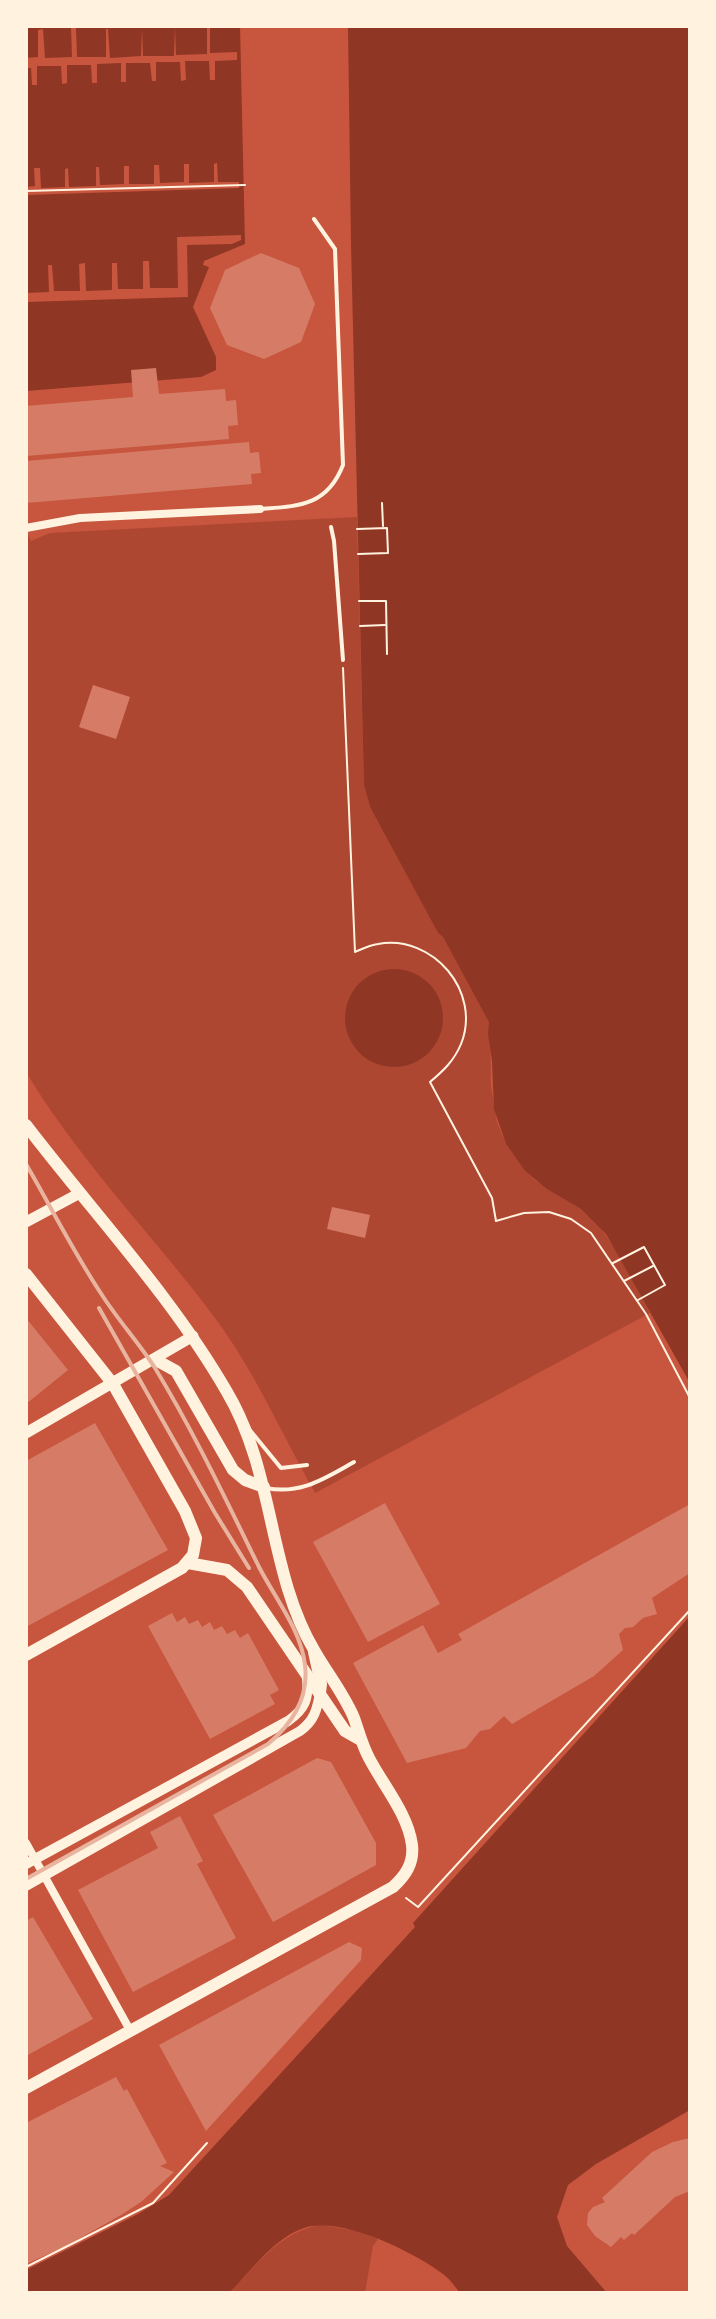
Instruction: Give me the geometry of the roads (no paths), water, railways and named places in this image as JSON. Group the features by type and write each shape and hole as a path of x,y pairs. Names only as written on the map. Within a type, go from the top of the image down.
{"main road":[{"path":"26,1125 193,1336 244,1422 256,1454 291,1596 313,1649 321,1684 320,1693"},
{"path":"26,1222 80,1193"},
{"path":"26,1274 113,1384 192,1523 195,1545 188,1563 26,1655"},
{"path":"26,1433 193,1336"},
{"path":"156,1360 176,1371 236,1474 264,1487"},
{"path":"188,1563 227,1570 239,1578 262,1605 345,1731 359,1739"},
{"path":"26,2088 393,1887 410,1865 411,1843 404,1819 359,1739 355,1720 334,1680 313,1649"}],"street":[{"path":"26,528 111,515 260,509"},
{"path":"30,1862 288,1721 307,1701 307,1675"},
{"path":"26,1886 300,1731 315,1714 320,1693"},
{"path":"26,1843 30,1862 45,1876 131,2032"}],"lane":[{"path":"260,509 301,506 313,501 333,485 343,465 335,249 314,219"},
{"path":"331,527 343,660"},
{"path":"244,1422 277,1466 285,1469 307,1465"},
{"path":"264,1487 291,1491 354,1462"}],"railway":[{"path":"26,1164 92,1279 155,1368 183,1417 293,1627 303,1652 306,1677 297,1709 268,1744 26,1879"},
{"path":"99,1308 249,1568"}]}
